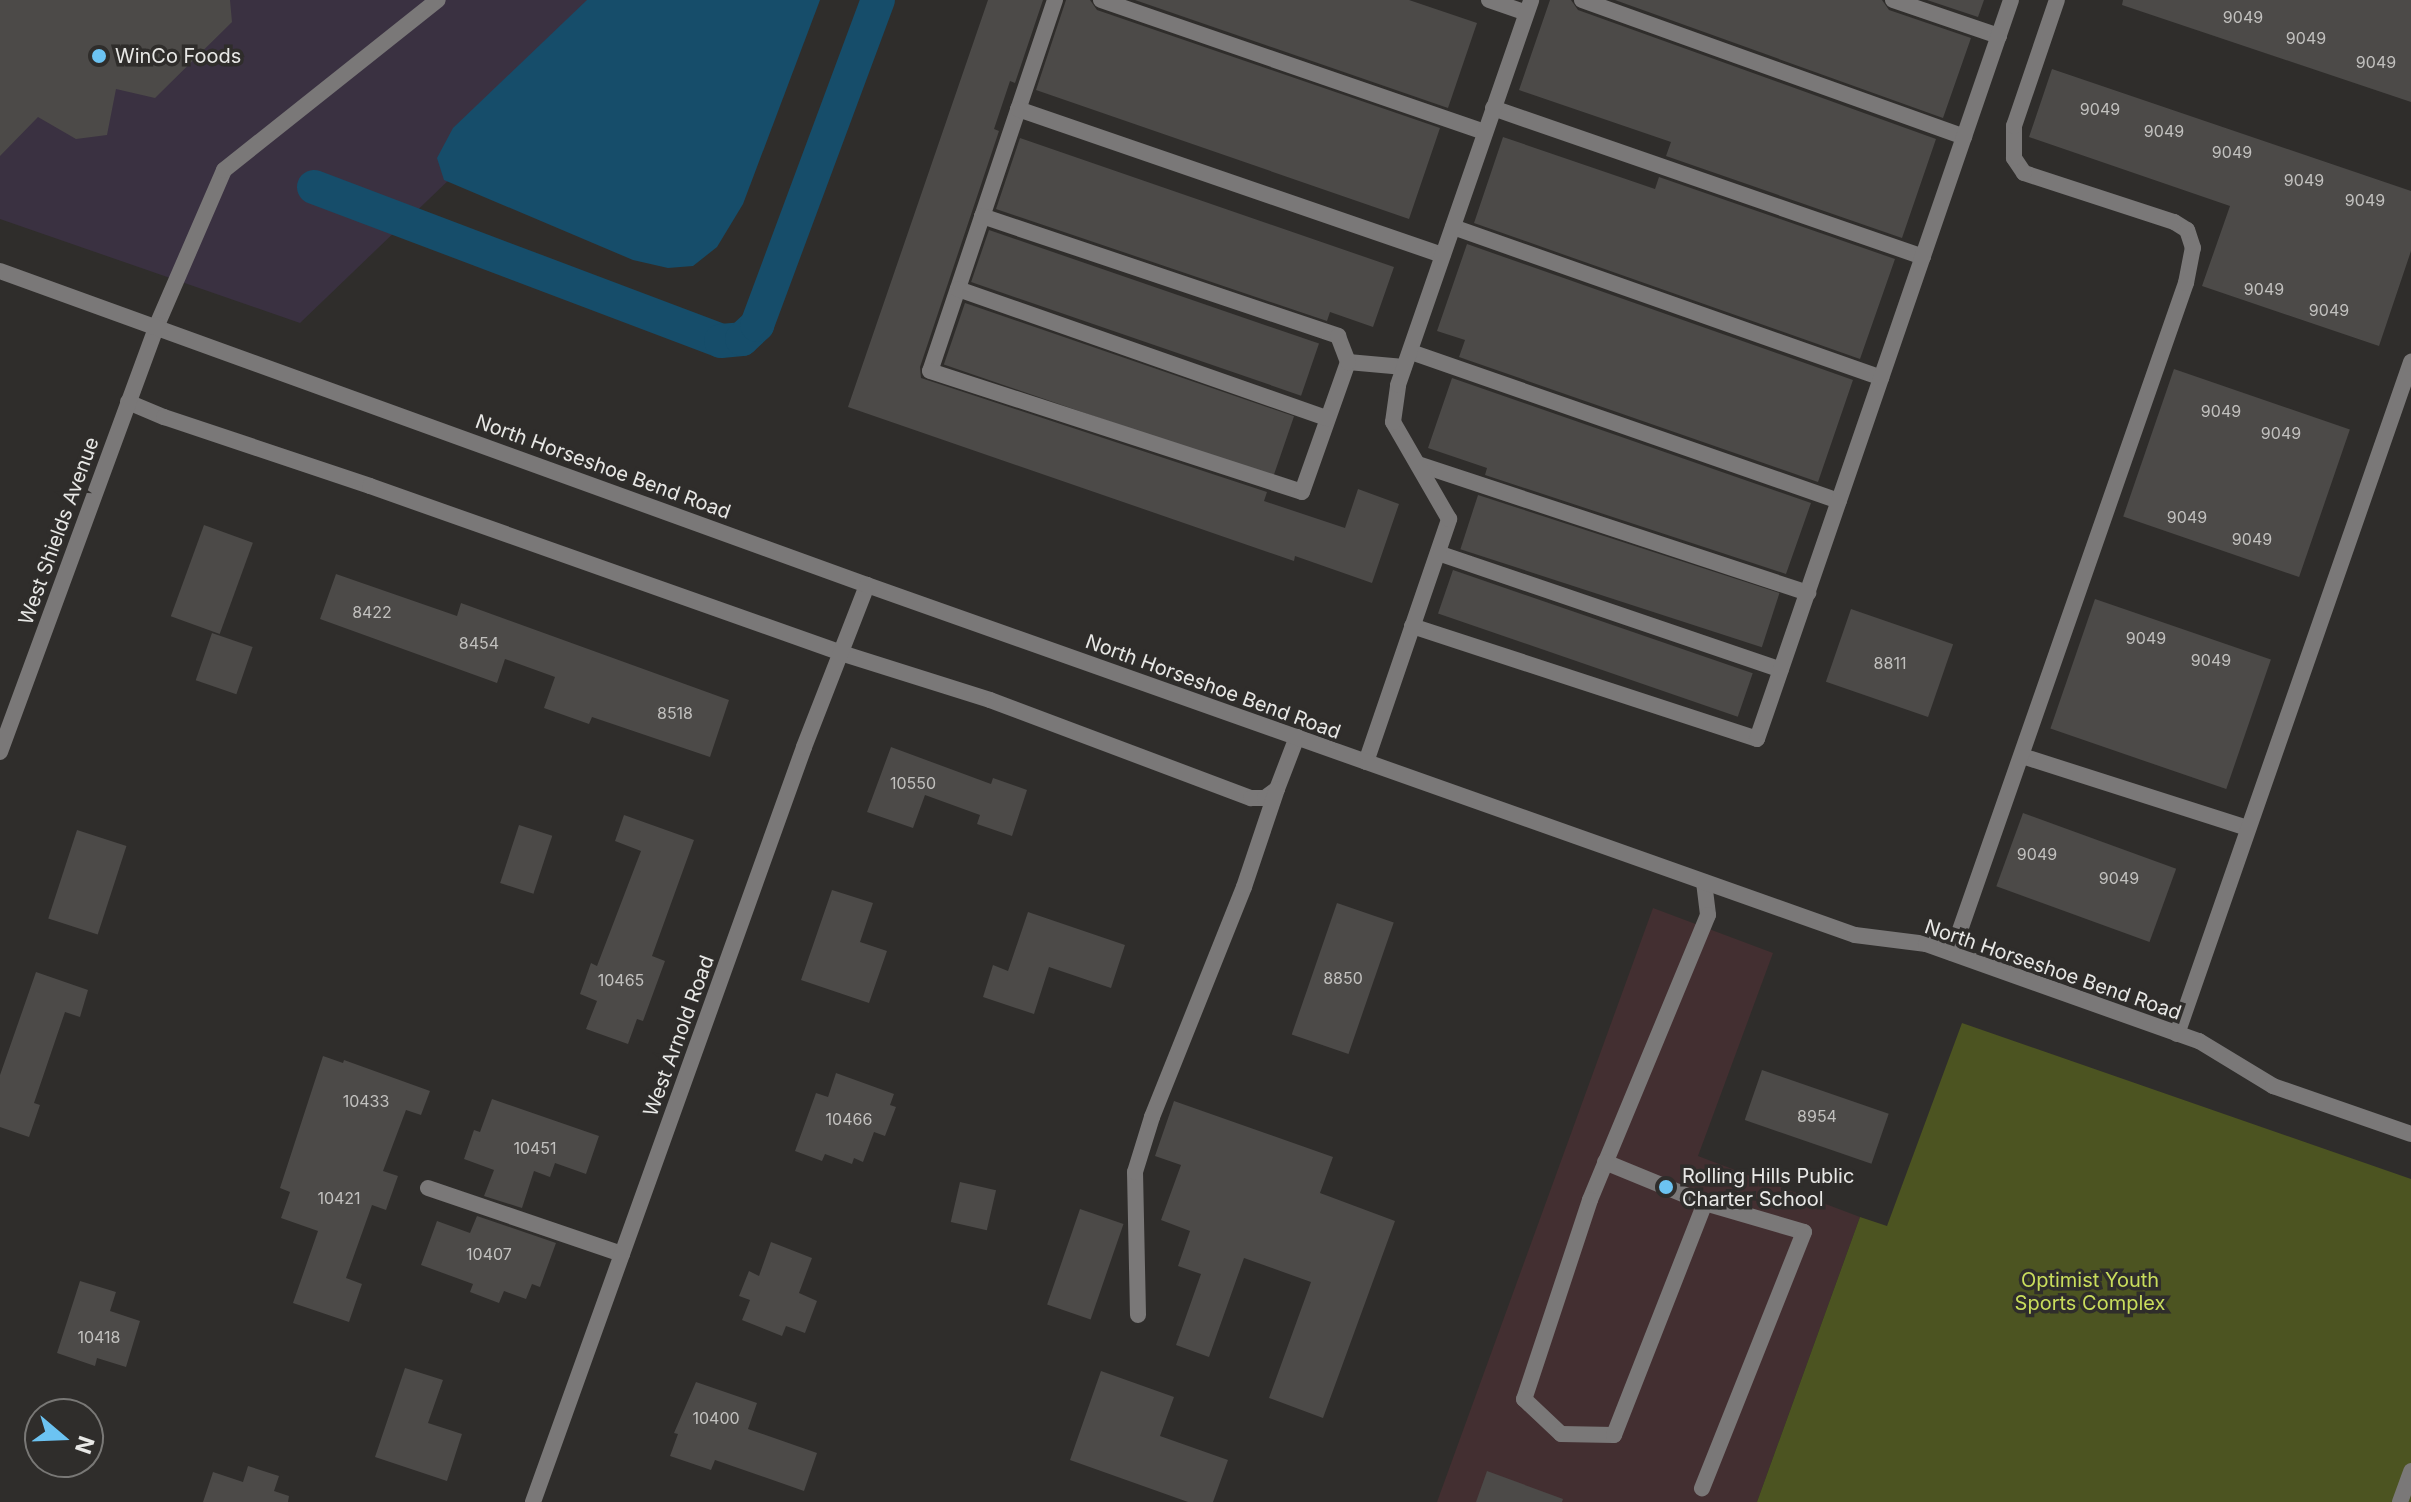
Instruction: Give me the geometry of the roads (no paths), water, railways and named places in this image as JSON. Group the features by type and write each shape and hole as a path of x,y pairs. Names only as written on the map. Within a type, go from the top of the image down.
{"street":[{"name":"West Shields Avenue","path":"0,752 157,325 224,170 438,0"},
{"path":"982,216 1338,336 1348,362 1302,492 930,371 958,289 982,216 1055,0"},
{"path":"1101,0 1485,132"},
{"path":"1366,762 1449,519 1421,465 1393,422 1407,360 1528,6 1489,0"},
{"path":"1582,0 1964,137"},
{"path":"1893,0 1999,36"},
{"path":"1412,626 1757,739 2011,0"},
{"path":"1952,953 2186,283 2193,248 2187,230 2174,222 2024,173 2014,158 2014,126 2057,0"},
{"path":"1493,108 1923,257"},
{"path":"1018,109 1443,255"},
{"path":"1453,227 1881,378"},
{"name":"North Horseshoe Bend Road","path":"0,271 157,325 867,585 1855,935 1926,944 2199,1041 2273,1086 2411,1134"},
{"path":"958,289 1327,418"},
{"path":"1348,362 1407,360 1839,501"},
{"path":"2177,1034 2411,362"},
{"path":"128,402 841,653 990,700 1251,798 1265,798 1277,789"},
{"path":"1421,465 1808,593"},
{"path":"1438,553 1781,670"},
{"name":"West Arnold Road","path":"533,1502 867,585"},
{"path":"1138,1315 1135,1172 1152,1117 1244,887 1297,737"},
{"path":"2022,756 2248,828"},
{"path":"1704,882 1708,915 1605,1162 1524,1399 1561,1434 1614,1435 1705,1203"},
{"path":"1605,1162 1705,1203 1804,1232 1702,1488"},
{"path":"428,1188 622,1254"},
{"path":"2400,1502 2411,1471"}],"water":[{"path":"587,0 820,0 743,204 717,247 693,266 668,268 633,260 444,180 437,158 453,128"}],"waterway":[{"path":"314,187 721,341 742,339 757,325 878,0"}],"place":[{"name":"WinCo Foods","path":"99,56"},
{"name":"Rolling Hills Public Charter School","path":"1666,1187"}],"park label":[{"name":"Optimist Youth Sports Complex","path":"2090,1292"}]}
